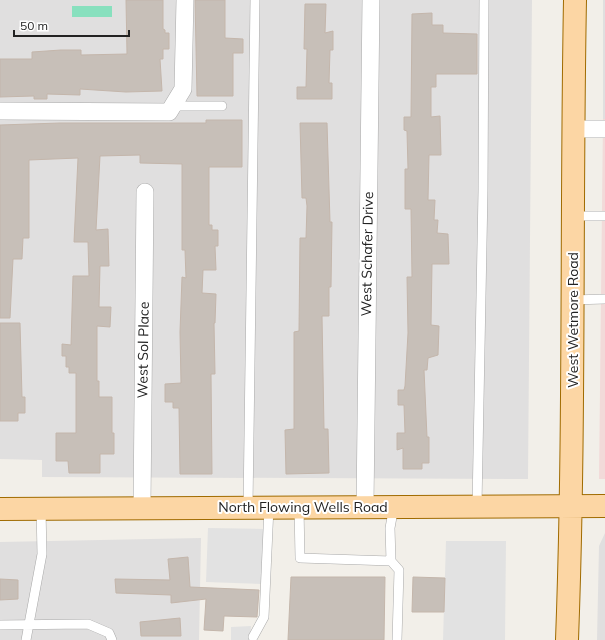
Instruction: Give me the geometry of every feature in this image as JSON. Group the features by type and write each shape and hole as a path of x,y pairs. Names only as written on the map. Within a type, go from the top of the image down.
{"main road":[{"name":"West Wetmore Road","path":"567,640 572,507 573,129 575,0"},
{"name":"North Flowing Wells Road","path":"0,509 605,506"}],"street":[{"path":"0,111 169,112 183,89 184,0"},
{"name":"West Schafer Drive","path":"365,507 371,0"},
{"path":"573,129 605,129"},
{"name":"West Sol Place","path":"142,508 145,192"}],"lane":[{"path":"253,637 264,617 259,508 255,0"},
{"path":"477,506 483,191 484,0"},
{"path":"172,106 222,106"},
{"path":"573,216 605,216"},
{"path":"573,300 605,299"},
{"path":"394,506 390,528 391,561 399,570 397,640"},
{"path":"298,507 300,558 391,561"},
{"path":"26,640 42,554 41,509"},
{"path":"0,625 88,624 110,636"}],"shaded area":[{"path":"0,0 532,0 528,479 42,477 42,460 0,459"},
{"path":"603,0 605,0 605,119 603,119"},
{"path":"603,119 605,119 605,479 599,479"},
{"path":"208,528 264,529 262,584 206,582"},
{"path":"605,533 605,640 597,640 599,546"},
{"path":"201,538 199,640 0,640 0,542"},
{"path":"446,541 506,541 505,640 443,640"},
{"path":"251,626 250,640 231,640 231,627"}],"green space":[{"path":"72,6 112,6 112,17 72,17"}],"building":[{"path":"126,0 163,0 163,29 165,30 165,33 169,33 169,49 163,49 163,59 160,59 162,91 126,92 80,89 80,95 47,94 47,99 34,99 34,96 0,97 0,59 32,59 32,52 61,50 81,50 81,55 127,54"},
{"path":"195,0 225,0 225,38 243,39 243,53 233,53 233,96 197,96"},
{"path":"305,4 326,4 325,33 333,31 333,50 330,50 329,83 332,83 332,99 297,99 297,87 306,87 307,49 304,49"},
{"path":"432,13 432,25 443,25 443,33 477,34 477,74 436,74 436,87 431,87 431,117 440,116 441,155 429,155 428,200 435,200 434,220 438,220 437,233 448,234 449,264 432,264 431,325 439,326 438,355 428,358 427,370 424,370 427,437 429,437 429,463 422,463 422,469 403,469 403,448 397,450 397,433 405,433 404,405 398,405 398,390 404,390 405,386 408,333 407,277 412,277 411,209 405,209 405,169 408,169 407,131 404,130 404,117 411,117 412,14"},
{"path":"206,120 242,120 242,167 209,167 209,225 212,225 212,230 218,230 218,246 215,246 216,270 203,270 202,293 216,294 214,323 215,374 211,374 212,474 180,474 179,408 173,408 173,402 165,402 165,384 181,383 180,332 182,277 186,278 185,250 182,250 182,164 140,163 140,155 100,156 96,230 108,229 109,266 100,266 99,307 111,307 110,327 97,326 97,381 99,381 99,397 112,397 112,433 114,433 114,454 100,454 100,473 69,473 68,461 56,461 56,433 76,433 76,373 69,373 69,367 66,367 66,356 62,356 62,344 71,345 73,276 89,276 88,242 74,242 78,158 29,160 29,238 23,238 22,259 13,259 10,318 0,318 0,125 60,123 206,123"},
{"path":"300,123 327,123 330,222 332,222 331,287 329,287 329,316 322,316 324,429 328,429 329,473 286,474 285,430 294,429 294,332 299,331 300,238 306,238 307,206 306,198 302,198"},
{"path":"0,323 20,323 22,397 25,397 25,413 18,413 18,421 0,421"},
{"path":"188,557 190,587 259,590 257,617 224,616 223,631 204,630 206,599 171,603 171,595 116,593 115,579 170,580 168,559"},
{"path":"291,577 385,577 384,640 288,640"},
{"path":"413,577 445,578 444,612 412,612"},
{"path":"0,579 18,580 18,599 0,600"},
{"path":"180,618 181,636 141,636 140,622"}]}
